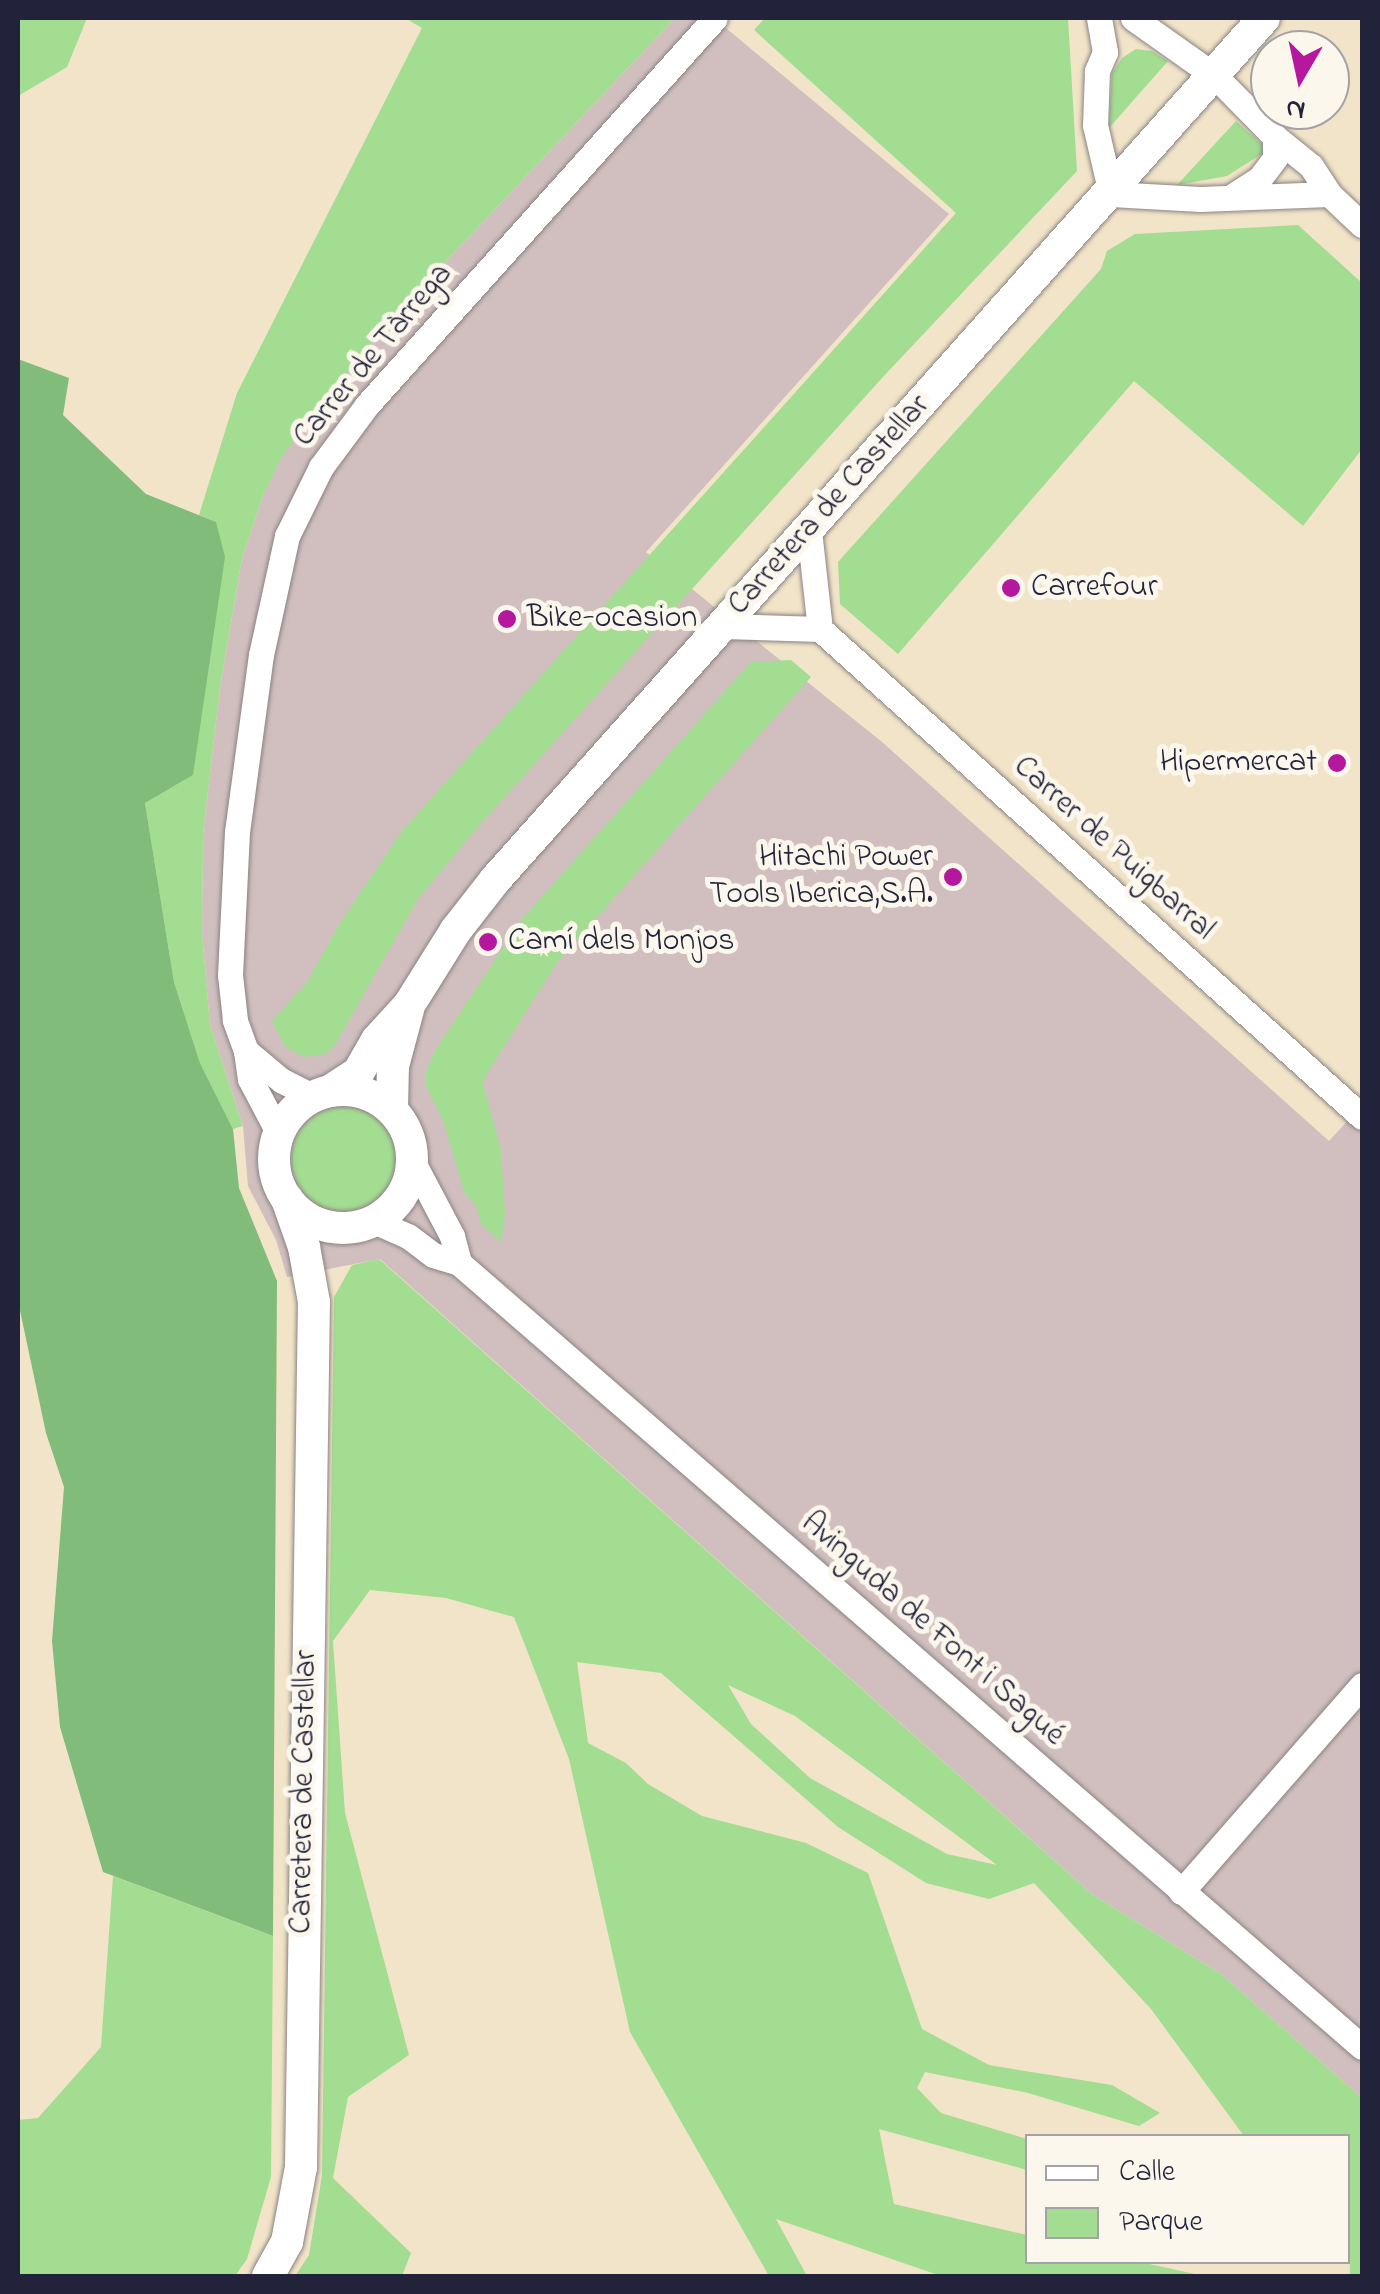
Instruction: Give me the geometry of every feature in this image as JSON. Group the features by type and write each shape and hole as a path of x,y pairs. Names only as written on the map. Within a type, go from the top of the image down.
{"street":[{"name":"Carrer de Tàrrega","path":"279,1134 250,1079 246,1051 235,1020 230,975 237,832 274,583 298,511 331,453 367,405 715,18"},
{"path":"1100,18 1105,52 1094,99 1097,140 1111,194 1200,199 1329,194"},
{"path":"1133,18 1158,38 1189,53 1215,76 1275,138 1311,166 1329,194 1362,225"},
{"name":"Carretera de Castellar","path":"322,1094 358,1072 377,1040 409,1005 456,930 496,880 1264,18"},
{"path":"1105,52 1124,37 1158,38"},
{"path":"1234,195 1260,178 1276,158 1275,138"},
{"path":"723,626 820,630 810,530"},
{"name":"Carrer de Puigbarral","path":"820,630 1362,1116"},
{"name":"Carretera de Castellar","path":"392,1109 393,1066 409,1005"},
{"path":"246,1051 282,1081 322,1094 359,1092 392,1109 406,1130 413,1162 405,1190 365,1224 317,1223 287,1198 275,1168 279,1134 289,1116 322,1094"},
{"name":"Avinguda de Font i Sagué","path":"413,1162 452,1236 459,1262"},
{"name":"Carretera de Castellar","path":"268,2276 287,2242 301,2167 314,1302 304,1247 287,1198"},
{"name":"Carretera de Castellar","path":"314,1302 329,1263 365,1224"},
{"name":"Avinguda de Font i Sagué","path":"365,1224 408,1236 432,1255 459,1262 1362,2047"},
{"path":"1181,1892 1362,1686"}],"shaded area":[{"path":"675,18 714,18 949,214 646,552 882,742 1329,1141 1362,1105 1362,2098 1221,1974 1093,1895 380,1259 287,1277 276,1240 248,1186 243,1126 210,1025 202,933 203,834 220,687 242,558 263,496 285,448 383,328"}],"green space":[{"path":"18,18 87,18 67,67 18,96"},
{"path":"405,18 675,18 383,328 282,456 263,496 242,558 220,687 203,834 202,933 210,1025 243,1126 233,1129 200,1063 174,982 145,803 193,775 216,522 199,515 237,393 422,28"},
{"path":"765,18 1068,18 1077,171 882,378 476,829 418,899 335,1045 326,1054 304,1057 285,1047 272,1021 308,981 338,926 402,831 956,213 754,30"},
{"path":"1136,49 1152,51 1168,61 1109,128 1112,73 1122,58"},
{"path":"1236,121 1268,150 1227,176 1177,185"},
{"path":"1298,225 1362,283 1362,449 1303,526 1134,381 898,654 840,604 838,562 1101,269 1107,251 1135,234"},
{"path":"18,359 69,378 63,415 146,494 216,522 225,557 193,775 145,803 174,982 200,1063 233,1129 239,1188 277,1281 273,1936 103,1872 60,1727 52,1641 64,1487 46,1433 18,1301"},
{"path":"791,660 811,677 558,961 488,1072 483,1083 501,1150 505,1215 501,1242 481,1224 476,1206 464,1192 444,1123 426,1085 426,1071 436,1049 523,918 751,662"},
{"path":"344,1107 364,1111 381,1122 392,1139 396,1159 392,1179 381,1196 364,1207 344,1211 324,1207 307,1196 296,1179 292,1159 296,1139 307,1122 324,1111"},
{"path":"379,1259 1093,1895 1221,1974 1362,2098 1362,2276 1350,2276 1350,2134 1243,2134 1151,2009 1034,1883 989,1899 926,1883 838,1827 661,1673 577,1662 588,1743 626,1763 648,1784 702,1816 806,1843 868,1873 922,2029 989,2065 1112,2085 1160,2113 1139,2126 1028,2093 925,2072 917,2088 941,2113 1025,2138 1025,2169 879,2129 894,2204 1025,2235 1025,2264 1149,2264 1204,2276 941,2276 776,2219 807,2276 769,2276 630,2032 569,1759 514,1617 446,1598 370,1590 333,1641 345,1813 409,2055 348,2097 333,2178 411,2253 402,2276 295,2276 309,2255 322,2175 334,1297 352,1265","holes":["728,1685 795,1716 997,1865 947,1854 810,1778 751,1724"]},
{"path":"113,1876 273,1936 271,2177 247,2259 235,2276 18,2276 18,2120 38,2118 101,2047"}],"place":[{"name":"Carrefour","path":"1011,588"},
{"name":"Bike-ocasion","path":"507,619"},
{"name":"Hipermercat","path":"1337,763"},
{"name":"Hitachi Power Tools Iberica,S.A.","path":"953,877"},
{"name":"Camí dels Monjos","path":"488,942"}]}
